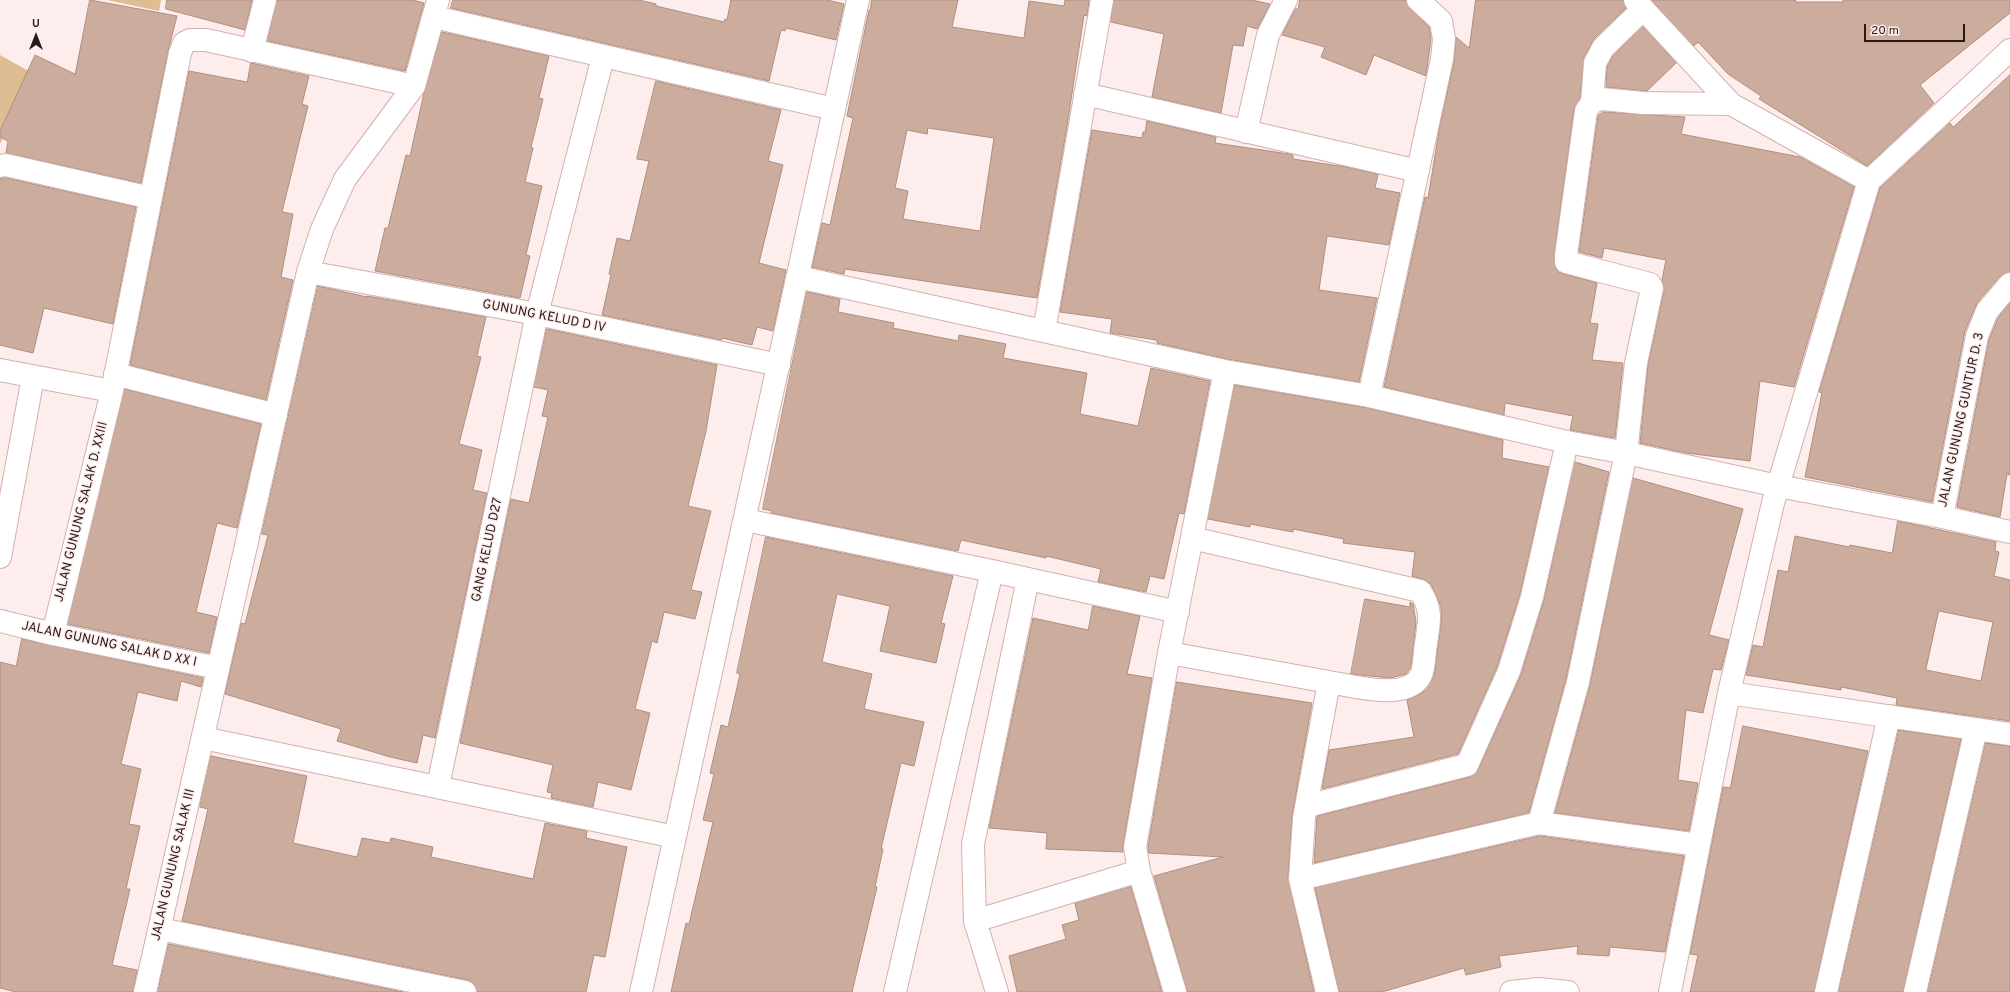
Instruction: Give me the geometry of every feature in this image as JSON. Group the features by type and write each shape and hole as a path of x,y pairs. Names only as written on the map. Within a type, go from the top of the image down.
{"street":[{"path":"265,0 252,52 414,86 436,9 604,56 834,110"},
{"path":"641,992 858,0"},
{"path":"1044,332 1102,0"},
{"path":"1246,132 1268,35 1286,0"},
{"path":"1369,396 1442,59 1444,39 1441,21 1418,0"},
{"path":"1539,823 1578,682 1626,452 1636,363 1652,288 1650,284 1566,262 1586,111 1592,102 1595,63 1603,48 1639,4 1731,104 1869,181"},
{"name":"JALAN GUNUNG SALAK D. XXIII","path":"53,634 113,382 180,53 184,43 190,40 206,40 252,52"},
{"path":"1670,992 1729,694 1778,486 1869,181 2010,50"},
{"name":"GANG KELUD D27","path":"438,786 537,314 604,56"},
{"name":"JALAN GUNUNG SALAK III","path":"145,992 308,272 322,229 345,179 414,86"},
{"path":"1085,94 1418,171"},
{"path":"1592,102 1602,100 1643,103 1731,104"},
{"path":"0,166 6,165 151,198"},
{"name":"GUNUNG KELUD D IV","path":"308,272 537,314 779,365"},
{"path":"798,277 1044,332 1225,370 1369,396 1567,442 1626,452 1778,486 1942,517 2010,532"},
{"name":"JALAN GUNUNG GUNTUR D. 3","path":"1942,517 1977,336 1987,311 2010,284"},
{"path":"0,370 32,377 113,382 276,415"},
{"path":"1175,992 1139,871 1135,847 1169,653 1225,370"},
{"path":"0,557 32,377"},
{"path":"1307,806 1467,765 1509,671 1532,597 1567,442"},
{"path":"745,520 992,571 1178,612"},
{"path":"1169,653 1330,682 1392,691 1410,686 1420,676 1430,619 1428,603 1420,591 1192,538"},
{"path":"895,992 992,571"},
{"path":"997,992 975,921 973,844 1028,579"},
{"name":"JALAN GUNUNG SALAK D XX I","path":"0,621 53,634 218,668"},
{"path":"1327,992 1300,879 1304,818 1330,682"},
{"path":"1729,694 2010,734"},
{"path":"1826,992 1889,716"},
{"path":"1915,992 1976,729"},
{"path":"203,738 438,786 675,837"},
{"path":"1300,879 1539,823 1699,845"},
{"path":"975,921 1139,871"},
{"path":"160,929 454,991"},
{"path":"1511,992 1539,988 1568,992"}],"shaded area":[{"path":"107,0 161,0 159,11"},
{"path":"0,55 34,74 0,144"}],"building":[{"path":"90,0 177,16 168,51 141,183 6,153 8,141 0,137 0,131 35,55 75,74"},
{"path":"167,0 252,0 245,30 166,9"},
{"path":"277,0 413,0 424,3 405,71 268,41"},
{"path":"453,0 639,0 656,4 656,6 724,22 725,19 727,20 731,0 827,0 844,4 836,40 786,28 785,31 781,30 769,81 451,8"},
{"path":"872,0 958,0 952,27 1024,38 1029,1 1064,6 1065,0 1089,0 1087,16 1084,15 1067,126 1037,298 845,269 844,274 812,267 822,223 830,225 853,118 847,116","holes":["928,128 994,138 980,231 903,219 908,191 895,188 907,130 927,134"]},
{"path":"1114,0 1252,0 1270,4 1257,29 1247,26 1243,46 1233,45 1221,113 1152,97 1164,34 1111,22"},
{"path":"1300,0 1406,0 1410,9 1429,27 1431,39 1426,76 1374,55 1366,75 1321,57 1325,47 1282,35 1295,9 1298,9"},
{"path":"1476,0 1623,0 1626,8 1594,39 1584,57 1580,98 1574,109 1554,255 1555,267 1558,272 1597,283 1590,323 1598,324 1592,360 1623,363 1615,438 1570,430 1573,416 1505,403 1504,415 1384,387 1425,197 1428,198 1440,125 1454,62 1456,37 1469,48"},
{"path":"1652,0 1795,0 1797,2 1843,2 1843,0 2010,0 2010,13 1920,85 1934,103 1867,166 1759,99 1761,96 1728,74 1698,42 1694,46"},
{"path":"1643,27 1676,63 1647,91 1606,87 1607,67 1613,56"},
{"path":"442,32 549,56 539,98 543,99 531,147 533,148 525,182 542,186 526,255 530,256 520,298 375,271 385,228 388,228 406,155 410,156 424,93"},
{"path":"251,63 309,76 302,104 308,106 282,212 293,214 281,277 293,280 266,400 130,365 189,71 247,82"},
{"path":"2010,75 2010,272 2000,276 1977,303 1965,331 1932,502 1805,477 1822,393 1819,392 1880,188 1950,123 1953,127"},
{"path":"656,81 781,110 768,161 783,165 759,263 786,270 773,331 757,327 752,345 602,315 617,238 630,241 649,161 637,159"},
{"path":"1603,112 1685,117 1681,134 1800,157 1854,187 1794,387 1760,381 1750,461 1686,453 1640,443 1648,365 1664,291 1662,280 1666,260 1604,248 1602,258 1579,252 1598,116"},
{"path":"1147,121 1216,137 1215,143 1289,154 1293,155 1293,159 1346,167 1378,174 1375,188 1400,193 1389,245 1327,236 1319,290 1377,298 1359,382 1227,359 1157,343 1157,340 1110,333 1112,319 1060,312 1092,130 1142,138"},
{"path":"0,178 6,178 136,207 113,324 44,308 33,353 0,345"},
{"path":"318,286 367,297 486,317 477,356 481,357 459,444 482,450 473,490 487,493 435,738 423,735 417,763 390,757 337,741 341,729 225,694 241,623 245,624 268,535 262,534"},
{"path":"807,292 840,299 838,312 894,323 893,328 958,341 959,335 1006,344 1003,358 1087,373 1080,414 1138,426 1151,368 1210,381 1184,514 1179,513 1164,579 1150,576 1146,592 1098,582 1101,569 1046,556 1046,558 961,540 958,551 771,513 772,511 763,509"},
{"path":"2010,303 2010,475 2007,474 2000,517 1957,507 1989,340 1998,318"},
{"path":"547,329 717,365 706,431 688,506 711,511 691,590 702,592 695,619 664,612 657,643 652,641 635,709 650,713 631,790 598,782 593,807 551,798 552,793 547,792 553,765 460,743 511,499 529,503 548,417 542,416 548,390 534,387"},
{"path":"1235,385 1367,408 1503,440 1502,458 1549,467 1520,594 1497,667 1458,754 1322,789 1329,750 1414,737 1407,700 1422,693 1434,677 1441,624 1441,607 1431,584 1423,579 1412,576 1415,552 1343,543 1344,539 1293,529 1293,532 1250,524 1250,527 1208,519"},
{"path":"125,389 261,424 237,528 217,523 196,612 217,617 209,653 68,624"},
{"path":"1575,462 1609,472 1566,679 1529,813 1314,863 1317,816 1470,777 1478,770 1521,675 1544,600"},
{"path":"1633,478 1743,509 1709,635 1729,640 1721,670 1713,669 1703,713 1686,710 1678,780 1698,783 1689,831 1555,813 1590,685"},
{"path":"1898,521 1996,542 1995,551 1999,552 1994,576 2010,580 2010,721 1896,705 1897,698 1841,687 1841,690 1746,675 1753,645 1763,647 1778,570 1788,572 1795,536 1849,547 1850,545 1892,553","holes":["1939,611 1993,622 1981,681 1926,670"]},
{"path":"766,537 953,576 941,623 945,624 936,663 880,651 890,606 837,594 822,662 872,674 864,709 924,722 914,766 901,763 881,849 883,849 875,887 877,887 852,992 671,992 686,923 689,924 713,822 703,820 714,774 710,773 721,725 728,727 740,674 737,673"},
{"path":"1365,599 1410,607 1410,602 1413,604 1416,622 1411,667 1406,674 1390,678 1351,674"},
{"path":"1093,606 1140,616 1127,674 1152,678 1123,852 1046,849 1047,833 989,828 1033,618 1088,630"},
{"path":"22,639 203,678 201,687 181,681 177,701 138,692 121,764 141,769 129,824 140,826 126,889 130,889 112,965 137,970 133,992 16,992 0,988 0,662 16,666"},
{"path":"1177,682 1312,703 1292,816 1288,878 1314,992 1187,992 1154,876 1223,857 1149,853 1148,847"},
{"path":"1743,726 1868,751 1814,992 1690,992 1698,955 1690,954 1723,787 1730,788"},
{"path":"1899,730 1961,739 1903,992 1839,992"},
{"path":"1986,743 2010,746 2010,992 1928,992"},
{"path":"211,756 307,776 293,843 357,857 362,838 390,843 391,838 433,847 431,857 533,879 545,823 587,831 586,838 627,847 605,957 594,955 586,992 477,992 474,983 468,980 182,921 208,809 200,807"},
{"path":"1540,836 1684,856 1665,952 1610,947 1609,956 1577,954 1578,946 1499,956 1501,967 1466,975 1464,968 1382,992 1339,992 1315,888"},
{"path":"1131,887 1162,992 1017,992 1009,956 1066,939 1062,925 1079,920 1075,904"},
{"path":"169,944 403,992 158,992"}]}
